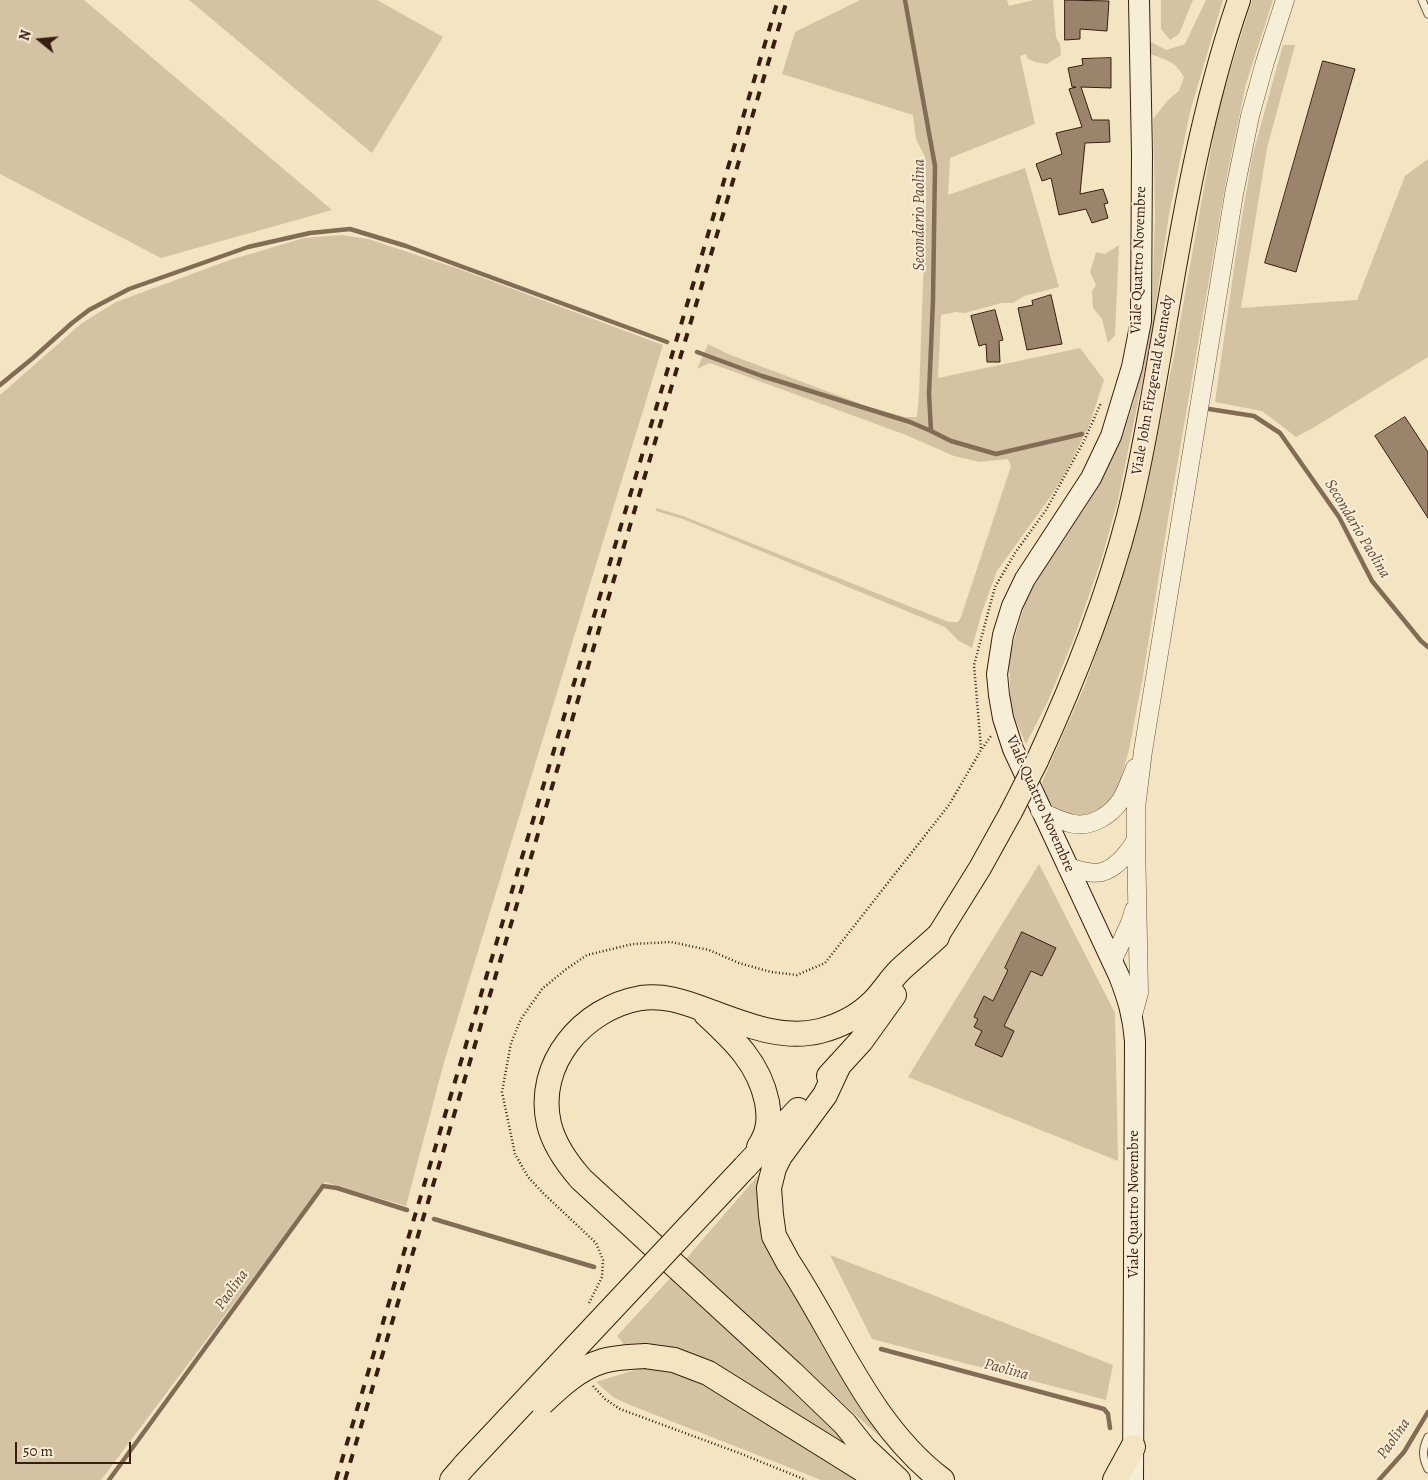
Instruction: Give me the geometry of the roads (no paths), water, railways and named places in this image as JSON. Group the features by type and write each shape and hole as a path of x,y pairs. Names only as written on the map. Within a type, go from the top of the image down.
{"highway":[{"path":"922,1480 845,1424 581,1179 561,1153 551,1132 547,1097 550,1079 566,1043 589,1020 608,1008 642,998 670,998 771,1031 794,1033 819,1031 839,1024 860,1013 873,1002 899,971 937,937"},
{"path":"459,1473 840,1065 861,1041 937,937"},
{"path":"697,1006 744,1051 764,1085 769,1124 765,1138 747,1165"},
{"path":"840,1065 825,1095 780,1156 774,1168 769,1188 770,1215 774,1236 883,1420 906,1448 942,1480"},
{"path":"459,1473 503,1443 540,1405 577,1374 601,1362 624,1357 646,1356 674,1360 708,1373 862,1468 876,1480"},
{"path":"845,1424 864,1448 898,1480"},
{"path":"1115,1480 1133,1446"}],"main road":[{"name":"Viale Quattro Novembre","path":"1133,1480 1136,1041 1133,1015 1112,962 1040,811 1013,749 1003,718 997,674 1003,636 1012,606 1025,579 1091,478 1111,436 1132,367 1141,321 1142,205 1139,0"},
{"name":"Viale John Fitzgerald Kennedy","path":"937,937 980,868 1037,761 1065,700 1090,637 1118,552 1136,478 1199,144 1213,87 1239,0"}],"street":[{"path":"1133,1015 1139,993 1136,808 1143,751 1234,194 1250,116 1285,0"},
{"path":"1040,811 1063,822 1076,824 1088,823 1104,818 1120,801 1143,751"},
{"path":"1067,867 1090,872 1102,872 1126,856 1136,840"},
{"path":"1112,962 1130,924 1137,900"}],"lane":[{"path":"1422,0 1428,14"},
{"path":"1428,1438 1423,1446 1424,1460 1428,1469"}],"waterway":[{"name":"Secondario Paolina","path":"905,0 935,166 933,300 929,394 931,431 951,441 996,454 1082,434"},
{"path":"0,385 89,310 129,289 248,247 310,233 350,229 406,246 667,342"},
{"name":"Secondario Paolina","path":"697,352 762,376 910,422 931,431"},
{"name":"Secondario Paolina","path":"1209,409 1254,416 1280,433 1339,517 1372,581 1428,647"},
{"name":"Paolina","path":"109,1480 323,1186 337,1188 407,1210"},
{"name":"Paolina","path":"434,1219 594,1267"},
{"name":"Paolina","path":"881,1349 1104,1409 1108,1414 1110,1428"},
{"name":"Paolina","path":"1379,1480 1404,1452 1428,1412"}],"railway":[{"path":"336,1480 778,0"},
{"path":"345,1480 787,0"}]}
